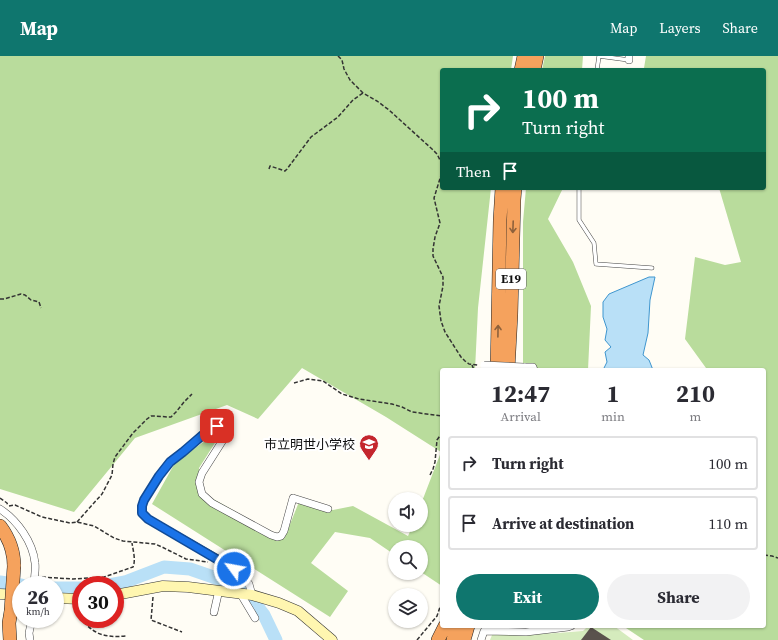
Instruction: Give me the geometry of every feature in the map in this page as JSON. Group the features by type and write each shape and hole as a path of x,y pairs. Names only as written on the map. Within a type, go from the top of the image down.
{"highway":[{"path":"521,68 524,56"},
{"path":"534,68 537,56"},
{"name":"E19","path":"497,368 502,190"},
{"name":"E19","path":"508,368 515,190"},
{"path":"0,526 8,537 14,556 9,623 10,640"},
{"path":"438,640 444,628"},
{"path":"453,640 456,628"},
{"path":"464,640 467,628"},
{"path":"471,640 474,628"}],"street":[{"path":"484,365 533,368"},
{"path":"252,595 249,584 242,575 148,519 142,513 144,500 170,462 212,427 217,426 221,430 223,440 202,473 199,482 202,494 212,503 277,537 281,536 284,531 293,498 328,509"},
{"path":"0,509 12,519 29,542 34,554 34,576"},
{"path":"124,593 163,586 188,586 252,595 279,602 298,611 332,640"},
{"path":"214,612 221,590"},
{"path":"240,593 255,618"},
{"path":"0,594 12,595"},
{"path":"30,628 30,640"},
{"path":"481,640 484,631 526,632 560,628"}],"lane":[{"path":"597,68 599,56 629,58"},
{"path":"579,190 579,220 594,243 596,264 652,268"}],"path":[{"path":"338,56 342,60 344,69 350,80 363,93 389,110 432,149 440,160"},
{"path":"269,169 270,166 285,171 311,136 338,118 353,100 363,93"},
{"path":"440,178 434,198 440,223 435,237 433,256 443,277 443,286 439,306 441,321 445,332 461,357 472,365 484,365"},
{"path":"0,299 21,294 38,302 41,308"},
{"path":"294,383 308,379 323,381 342,394 360,399 392,404 412,412 440,416"},
{"path":"77,522 102,494 112,475 115,457 134,433 151,416 171,417 192,394"},
{"path":"430,475 435,462 437,440 440,436"},
{"path":"9,506 15,505 42,517 94,526 114,538 132,543 155,544 186,559 211,562"},
{"path":"64,579 104,577 133,568 134,558 132,543"},
{"path":"766,555 778,558"},
{"path":"154,588 151,620 182,632"},
{"path":"417,640 437,616 440,607"},
{"path":"90,628 101,635 112,637 127,636"}],"green space":[{"path":"0,56 513,56 511,68 440,68 440,190 491,190 478,308 475,368 440,368 440,451 386,417 302,368 258,419 227,405 135,438 74,512 0,489"},
{"path":"545,56 583,56 582,68 542,68"},
{"path":"646,56 778,56 778,640 644,640 626,628 766,628 766,368 706,368 685,339 695,257 725,265 741,262 720,190 766,190 766,68 644,68"},
{"path":"526,190 562,190 548,219 573,262 591,306 588,368 523,368 523,222"},
{"path":"220,435 199,468 201,492 284,539 301,497 333,510 353,506 388,525 388,532 401,532 408,536 410,532 428,532 428,492 426,492 440,455 440,585 428,577 428,540 388,540 388,550 370,538 335,532 311,563 348,591 330,617 152,504 176,461 208,439"},
{"path":"586,628 617,628 633,640 490,640 492,635 583,631"}],"water":[{"path":"649,277 655,277 650,300 648,333 643,355 649,360 652,368 604,368 607,362 605,352 611,347 605,340 607,329 603,317 603,302 609,294"}],"building":[{"path":"590,628 593,628 611,640 581,640"}],"waterway":[{"path":"124,582 164,567 190,569 235,585 257,606 264,615 276,640"},
{"path":"0,582 12,584"},
{"path":"64,588 72,588"}],"place":[{"name":"市立明世小学校","path":"369,461"}],"route":[{"path":"217,426 212,427 170,462 144,500 142,513 148,519 234,569"}]}
